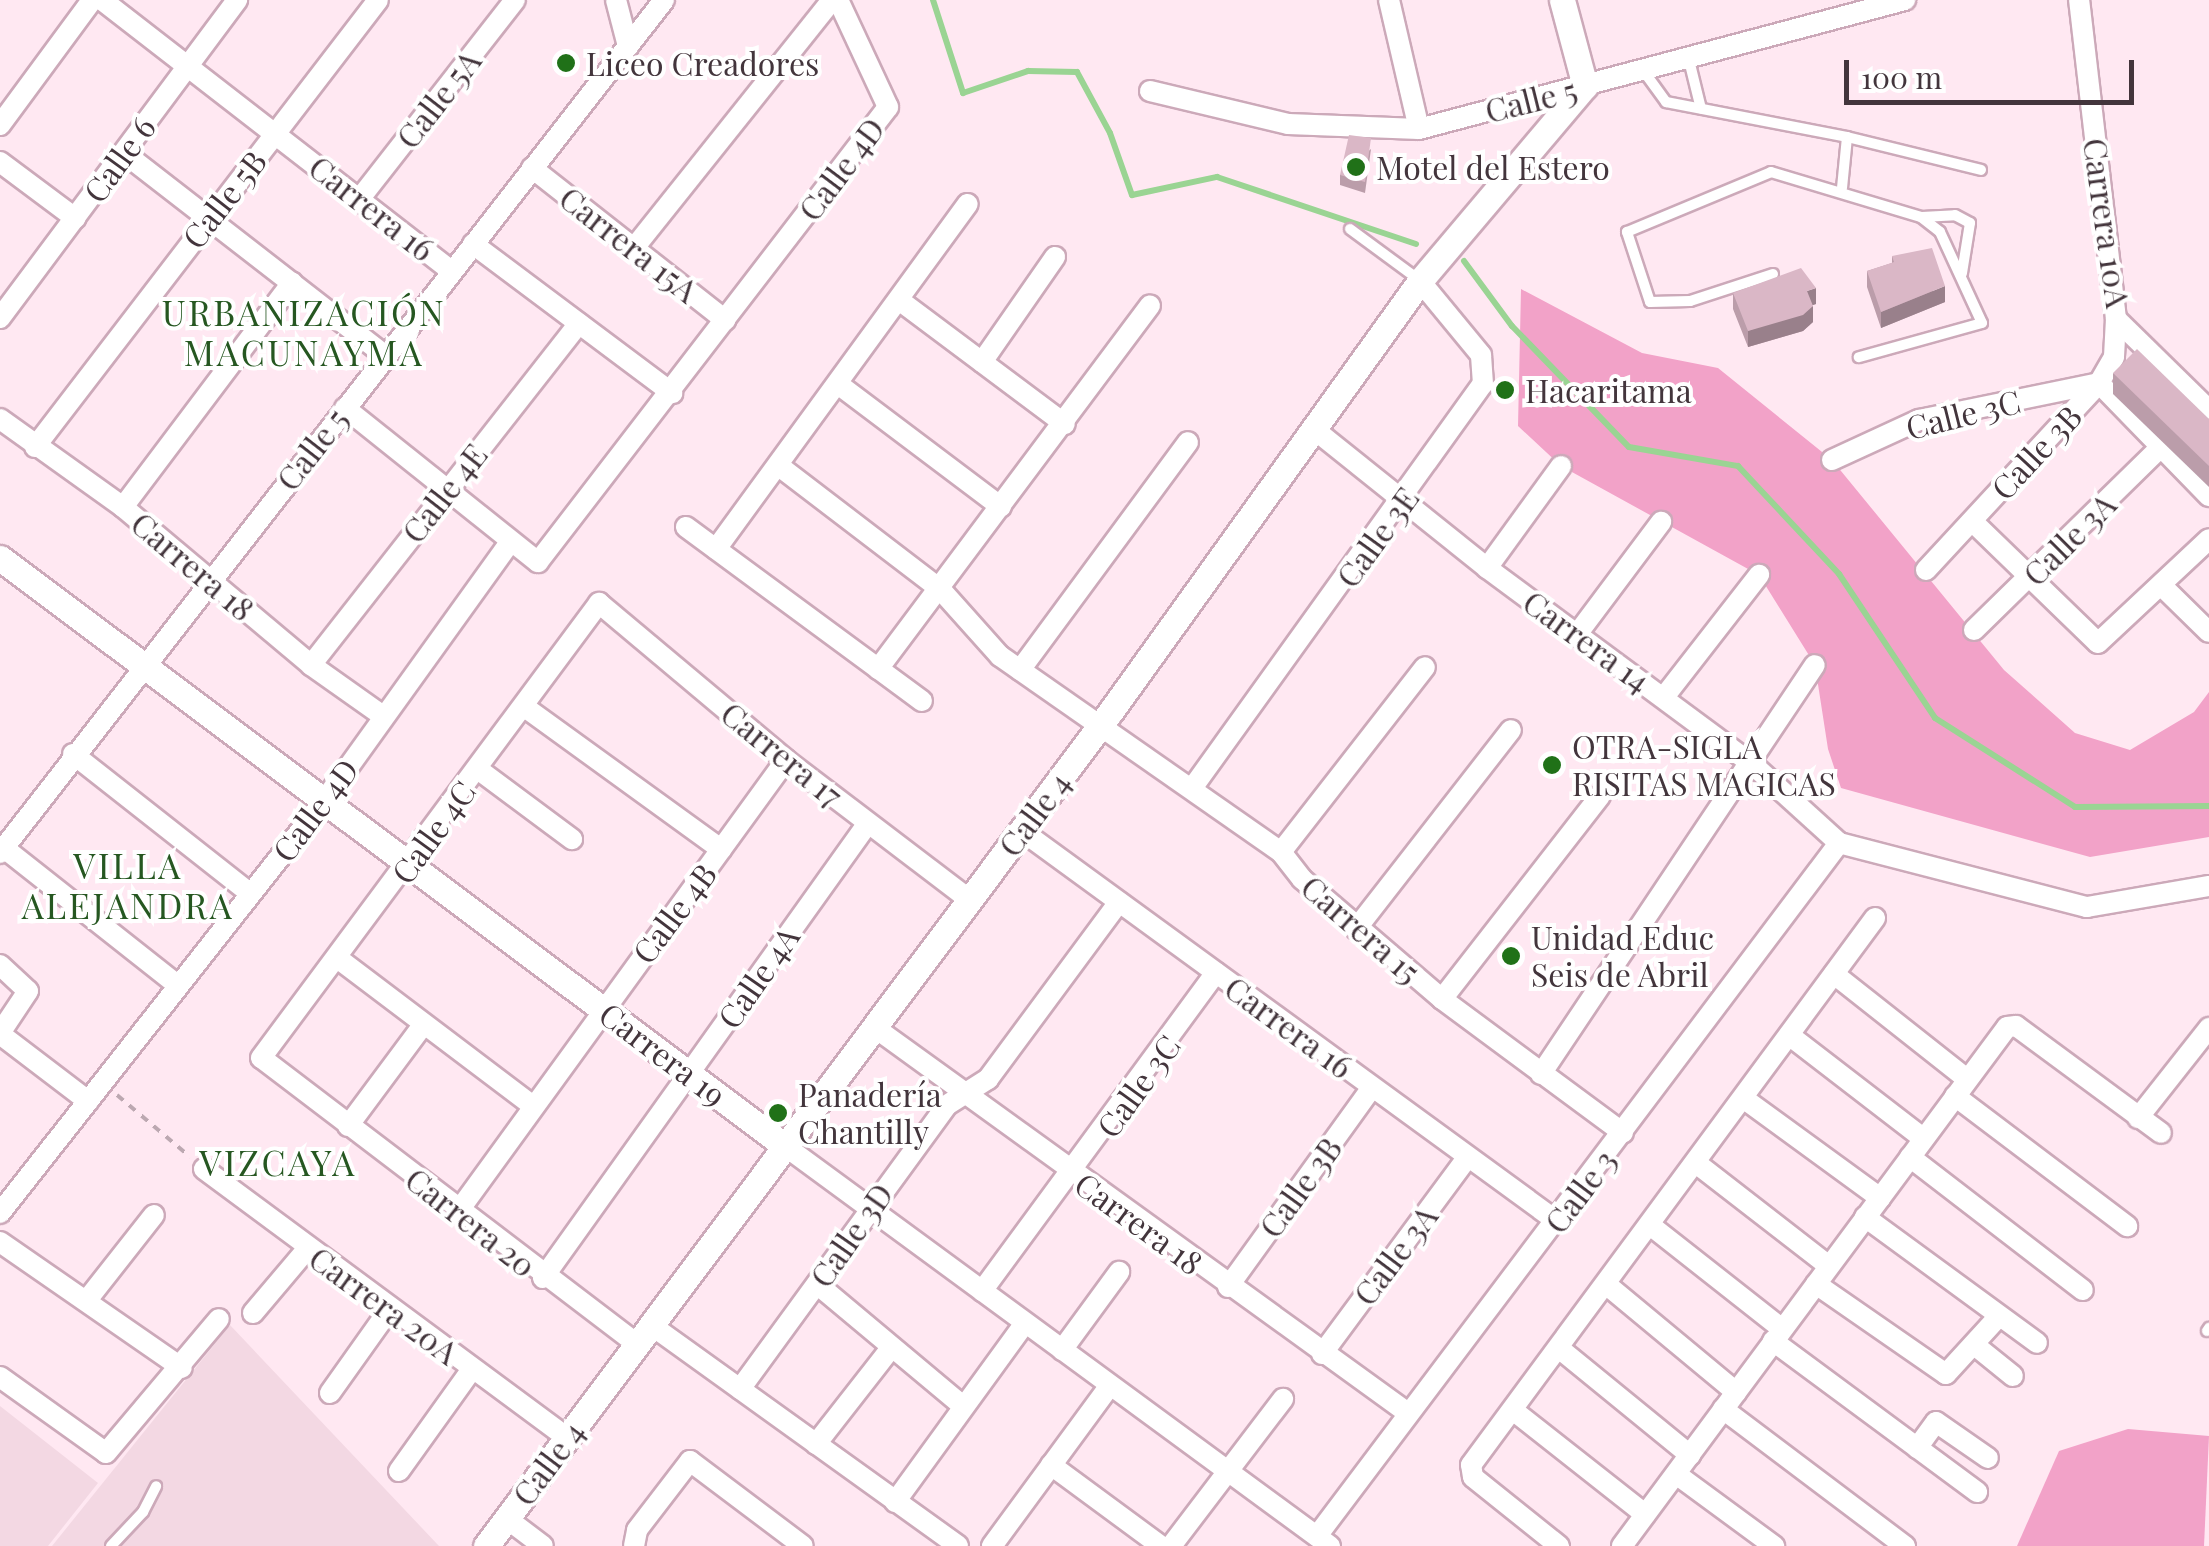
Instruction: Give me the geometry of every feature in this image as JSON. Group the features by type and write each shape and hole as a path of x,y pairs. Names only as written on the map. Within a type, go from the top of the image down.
{"street":[{"path":"0,125 92,0"},
{"name":"Carrera 16","path":"102,0 451,270"},
{"name":"Calle 6","path":"2,310 124,154 236,0"},
{"name":"Calle 5B","path":"35,447 378,0"},
{"name":"Calle 5A","path":"361,198 516,0"},
{"path":"616,0 628,46"},
{"name":"Calle 5","path":"2,851 73,754 664,0"},
{"path":"634,248 835,0"},
{"name":"Calle 4D","path":"0,1213 176,984 324,801 510,542 538,562 672,394 888,107 835,0"},
{"path":"1388,0 1419,128"},
{"path":"1562,0 1585,86"},
{"path":"1818,0 1822,22"},
{"name":"Calle 5","path":"1150,91 1288,124 1419,128 1645,73 1905,0"},
{"name":"Carrera 10A","path":"2079,0 2116,319 2209,410"},
{"name":"Calle 4","path":"486,1546 1100,726 1420,281 1585,86"},
{"path":"124,154 384,355"},
{"path":"0,162 75,218"},
{"name":"Carrera 15A","path":"532,168 726,320"},
{"path":"716,550 968,204"},
{"name":"Carrera 16","path":"473,244 672,394"},
{"path":"982,362 1055,257"},
{"name":"Calle 3E","path":"1193,788 1404,502 1483,384 1480,355 1420,281"},
{"path":"123,507 292,282"},
{"path":"900,300 1065,424"},
{"path":"878,670 1150,305"},
{"name":"Calle 3B","path":"1926,570 2099,383 2114,357 2116,319"},
{"name":"Calle 4E","path":"311,664 578,323"},
{"path":"2099,383 2209,496"},
{"name":"Calle 3C","path":"1832,460 1919,420 2099,383"},
{"path":"838,384 1001,508"},
{"path":"345,408 510,542"},
{"name":"Carrera 18","path":"0,419 123,507 311,664 384,716"},
{"name":"Carrera 14","path":"1315,430 1487,568 1752,764 1839,842 2087,907 2209,886"},
{"path":"1020,670 1188,442"},
{"name":"Calle 3A","path":"1974,630 2161,447"},
{"name":"Carrera 15","path":"779,466 940,590 973,630 1020,670 1281,852 1356,929 1442,1000 1624,1133"},
{"path":"1487,568 1561,466"},
{"path":"1972,521 2098,643 2164,587 2209,539"},
{"path":"1578,633 1661,522"},
{"path":"686,527 922,701"},
{"name":"Carrera 19","path":"0,558 785,1146 871,1205 1109,1387 1323,1541"},
{"path":"1664,697 1758,576"},
{"path":"2164,587 2209,632"},
{"name":"Calle 4C","path":"261,1058 340,960 599,603"},
{"name":"Carrera 17","path":"599,603 786,760 970,900"},
{"path":"1541,1074 1816,665"},
{"path":"1281,852 1425,668"},
{"path":"526,708 721,849"},
{"path":"1356,929 1511,730"},
{"path":"73,754 251,894"},
{"name":"Calle 4B","path":"458,1213 532,1104 786,760"},
{"path":"479,770 572,839"},
{"path":"1442,1000 1600,796"},
{"name":"Calle 4A","path":"543,1278 868,822"},
{"name":"Carrera 16","path":"1022,831 1558,1222"},
{"name":"Calle 3","path":"1323,1541 1408,1413 1558,1222 1839,842"},
{"path":"2,851 176,984"},
{"name":"Calle 3D","path":"740,1389 947,1106 988,1079 1119,902"},
{"path":"1560,1546 1470,1470 1875,918"},
{"path":"340,960 532,1104"},
{"path":"0,965 28,991 0,1034 88,1101"},
{"name":"Calle 3C","path":"982,1291 1072,1174 1216,973"},
{"path":"1834,974 1961,1088 2127,1226"},
{"path":"348,1126 423,1024"},
{"path":"1622,1546 2007,1027 2016,1026 2160,1133"},
{"name":"Carrera 18","path":"874,1028 967,1092 1228,1287 1408,1413"},
{"path":"2138,1118 2209,1028"},
{"path":"1790,1035 1924,1139"},
{"name":"Carrera 20","path":"261,1058 543,1278 740,1389 958,1546"},
{"name":"Calle 3B","path":"1228,1287 1372,1087"},
{"path":"1743,1098 1880,1198"},
{"path":"1910,1157 2082,1290"},
{"name":"Calle 3A","path":"1322,1354 1468,1158"},
{"path":"1696,1163 1829,1266"},
{"name":"Carrera 20A","path":"204,1169 567,1438"},
{"path":"87,1300 154,1215"},
{"path":"1865,1217 2037,1344"},
{"path":"1650,1225 1778,1335 1977,1492"},
{"path":"0,1242 182,1368"},
{"path":"253,1314 307,1249"},
{"path":"1062,1350 1119,1272"},
{"path":"817,1284 963,1406"},
{"path":"1816,1284 1941,1372 1953,1373 1998,1318"},
{"path":"1606,1285 1730,1400 1905,1546"},
{"path":"330,1392 390,1310"},
{"path":"0,1376 97,1448 108,1452 219,1320"},
{"path":"895,1502 1025,1323"},
{"path":"1977,1347 2012,1376"},
{"path":"816,1444 891,1348"},
{"path":"1560,1349 1690,1454"},
{"path":"399,1470 472,1369"},
{"path":"992,1546 1109,1387"},
{"path":"1171,1546 1283,1399"},
{"path":"1514,1411 1645,1514"},
{"path":"1917,1448 1936,1422 1988,1458"},
{"path":"634,1546 638,1530 690,1461 802,1546"},
{"path":"1050,1465 1161,1546"},
{"path":"1676,1474 1774,1546"},
{"path":"506,1518 543,1546"}],"lane":[{"path":"1689,60 1701,109"},
{"path":"1645,73 1666,102 1847,137 1981,170"},
{"path":"1842,188 1847,137"},
{"path":"1773,274 1690,302 1650,302 1627,232 1771,172 1842,188 1922,217 1940,232 1983,316 1976,329 1859,357"},
{"path":"1922,217 1963,216 1970,223 1962,275"},
{"path":"1350,229 1420,281"},
{"path":"110,1546 143,1512 156,1486"}],"path":[{"path":"102,1082 204,1169"}],"shaded area":[{"path":"1521,289 1642,353 1718,368 1832,460 2004,670 2075,733 2130,750 2194,712 2209,692 2209,837 2090,857 1841,788 1828,749 1815,665 1759,575 1561,466 1518,426"},
{"path":"230,1325 439,1546 52,1546"},
{"path":"0,1406 98,1483 48,1546 0,1546"},
{"path":"2128,1429 2209,1436 2204,1546 2017,1546 2059,1451"}],"building":[{"name":"Motel del Estero","path":"1349,135 1371,138 1365,182 1340,175"},
{"path":"1932,248 1945,286 1881,312 1867,271 1894,262 1892,256"},
{"path":"1801,268 1816,288 1807,291 1813,306 1803,315 1748,331 1733,293"},
{"path":"2137,349 2209,419 2209,466 2113,373"}],"waterway":[{"path":"933,0 963,93 1028,71 1077,72 1110,133 1132,195 1217,177 1416,244"},
{"path":"1464,261 1512,326 1629,447 1738,466 1839,574 1935,718 2075,807 2209,806"}],"place":[{"name":"Liceo Creadores","path":"566,63"},
{"name":"Motel del Estero","path":"1356,167"},
{"name":"Hacaritama","path":"1505,390"},
{"name":"OTRA-SIGLA RISITAS MAGICAS","path":"1552,765"},
{"name":"Unidad Educ Seis de Abril","path":"1511,956"},
{"name":"Panadería Chantilly","path":"778,1113"}],"district":[{"name":"URBANIZACIÓN MACUNAYMA","path":"304,332"},
{"name":"VILLA ALEJANDRA","path":"128,885"},
{"name":"VIZCAYA","path":"278,1162"}]}
